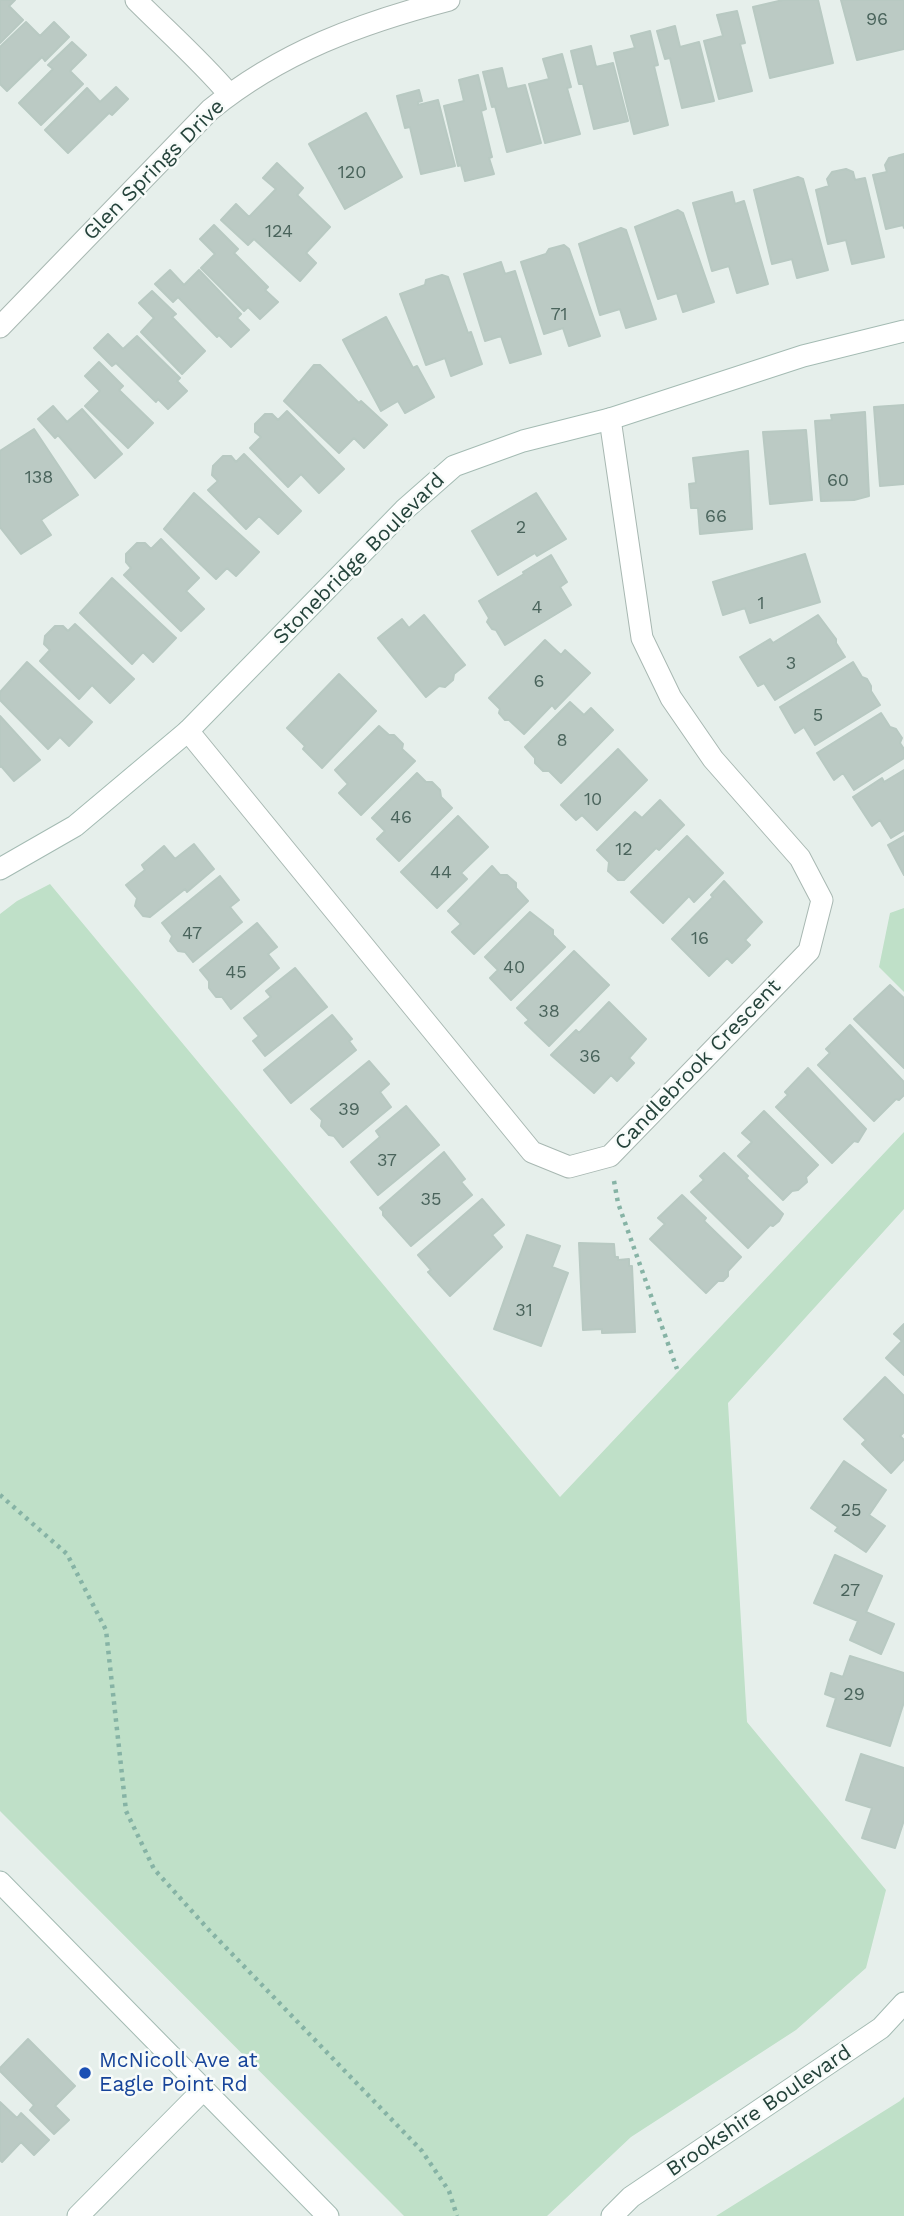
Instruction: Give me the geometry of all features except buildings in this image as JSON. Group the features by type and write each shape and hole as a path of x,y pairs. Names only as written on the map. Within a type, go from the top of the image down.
{"street":[{"path":"136,0 206,67 229,94"},
{"name":"Glen Springs Drive","path":"0,327 210,110 229,94 284,58 387,16 449,0"},
{"name":"Stonebridge Boulevard","path":"0,869 75,826 188,731 404,510 454,466 523,440 610,419 803,356 904,331"},
{"name":"Candlebrook Crescent","path":"188,731 532,1152 569,1167 610,1156 809,951 822,900 800,858 713,759 671,698 642,638 610,419"},
{"path":"0,1882 328,2216"},
{"name":"Brookshire Boulevard","path":"612,2216 631,2197 881,2028 904,2003"},
{"path":"78,2216 204,2089"}],"path":[{"path":"610,1156 618,1203 677,1369"},
{"path":"0,1495 67,1554 106,1630 126,1811 154,1869 208,1929 422,2151 449,2191 457,2216"}],"green space":[{"path":"50,884 560,1497 904,1132 904,1209 728,1403 747,1722 886,1890 866,1968 796,2030 631,2137 547,2216 404,2216 0,1811 0,914 17,901"},
{"path":"904,908 904,992 879,967 890,913"},
{"path":"904,2097 904,2216 716,2216 900,2101"}],"place":[{"name":"McNicoll Ave at Eagle Point Rd","path":"85,2073"}]}
